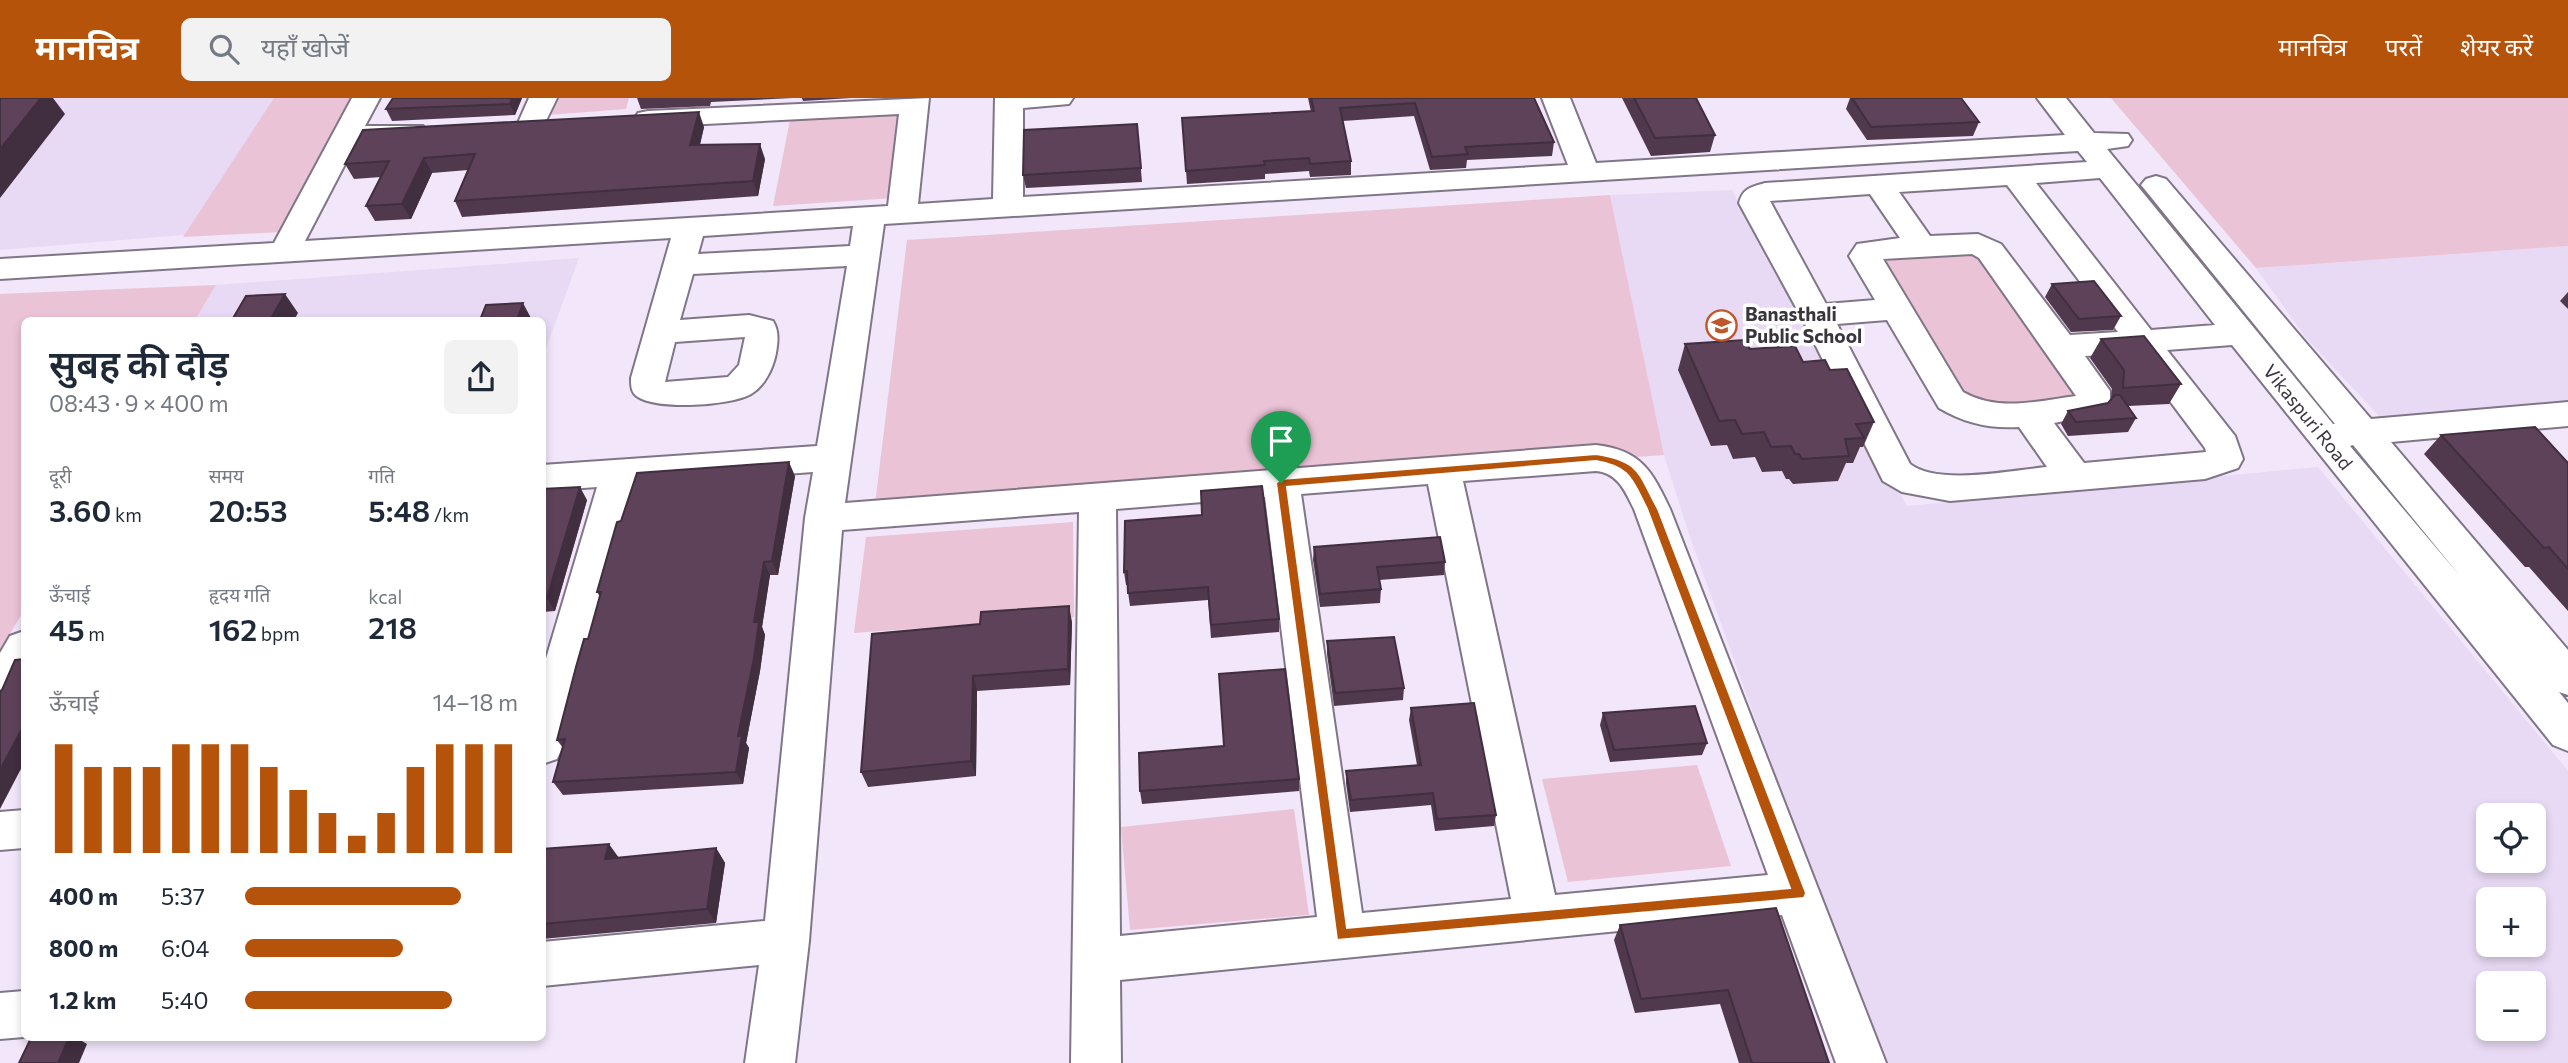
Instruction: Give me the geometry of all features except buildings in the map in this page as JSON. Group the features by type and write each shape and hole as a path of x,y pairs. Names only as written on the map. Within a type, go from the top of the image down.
{"street":[{"path":"284,252 366,98"},
{"path":"531,125 543,98"},
{"path":"1008,208 1009,99 1059,98"},
{"path":"1556,98 1587,174"},
{"name":"Vikaspuri Road","path":"2051,98 2106,150 2362,433 2568,679"},
{"name":"Vikaspuri Road","path":"2082,98 2106,150 2241,334 2568,733"},
{"path":"624,121 915,101 886,214 864,255 832,458 824,519 786,941 770,1063"},
{"path":"347,135 438,130"},
{"path":"0,270 1935,151 2106,150"},
{"path":"2016,176 2222,445 2225,459 2205,466 1950,488 1906,481 1896,472 1817,315 1754,203 1756,195 1765,192 2016,176 2106,150"},
{"path":"1935,151 1955,180"},
{"path":"1880,185 1921,246"},
{"path":"661,332 690,226"},
{"path":"1978,244 1986,247 2093,391 2093,402 2087,406 1997,415 1973,413 1951,400 1865,256 1868,251 1877,249 1921,246 1978,244"},
{"path":"679,265 864,255"},
{"path":"1817,315 1896,309"},
{"path":"2061,347 2241,334"},
{"path":"2028,412 2074,477"},
{"path":"2323,436 2568,414"},
{"path":"824,519 1596,457 1620,461 1630,468 1652,509 1678,573 1861,1063"},
{"path":"546,478 832,458"},
{"path":"1443,471 1537,916"},
{"path":"546,719 560,625 619,472"},
{"path":"1281,483 1342,935"},
{"path":"1096,1063 1094,960 1098,497"},
{"path":"0,831 21,829"},
{"path":"1094,960 1799,893"},
{"path":"546,964 786,941"},
{"path":"0,1016 21,1014"}],"shaded area":[{"path":"0,98 276,98 195,234 0,250"},
{"path":"274,98 355,98 281,232 183,237"},
{"path":"553,98 629,98 626,109 548,115"},
{"path":"2111,98 2568,98 2568,246 2256,268"},
{"path":"903,113 894,198 773,206 790,120"},
{"path":"1732,190 1907,506 2318,467 2568,771 2568,1063 1878,1063 1688,531 1664,455 1610,195"},
{"path":"1610,195 1664,455 874,513 907,240"},
{"path":"2568,246 2568,405 2383,420 2306,338 2256,268"},
{"path":"1981,253 2083,400 1963,410 1871,262"},
{"path":"579,258 546,349 546,317 197,317 216,285"},
{"path":"216,285 197,317 21,317 21,615 0,651 0,294"},
{"path":"1073,522 1074,617 854,633 866,537"},
{"path":"1697,765 1731,866 1568,882 1542,779"},
{"path":"1294,809 1309,915 1130,930 1121,827"}],"place":[{"name":"Banasthali Public School","path":"1722,325"}],"route":[{"path":"1596,457 1620,461 1630,468 1652,509 1678,573 1799,893 1342,935 1281,483 1596,457"}]}
